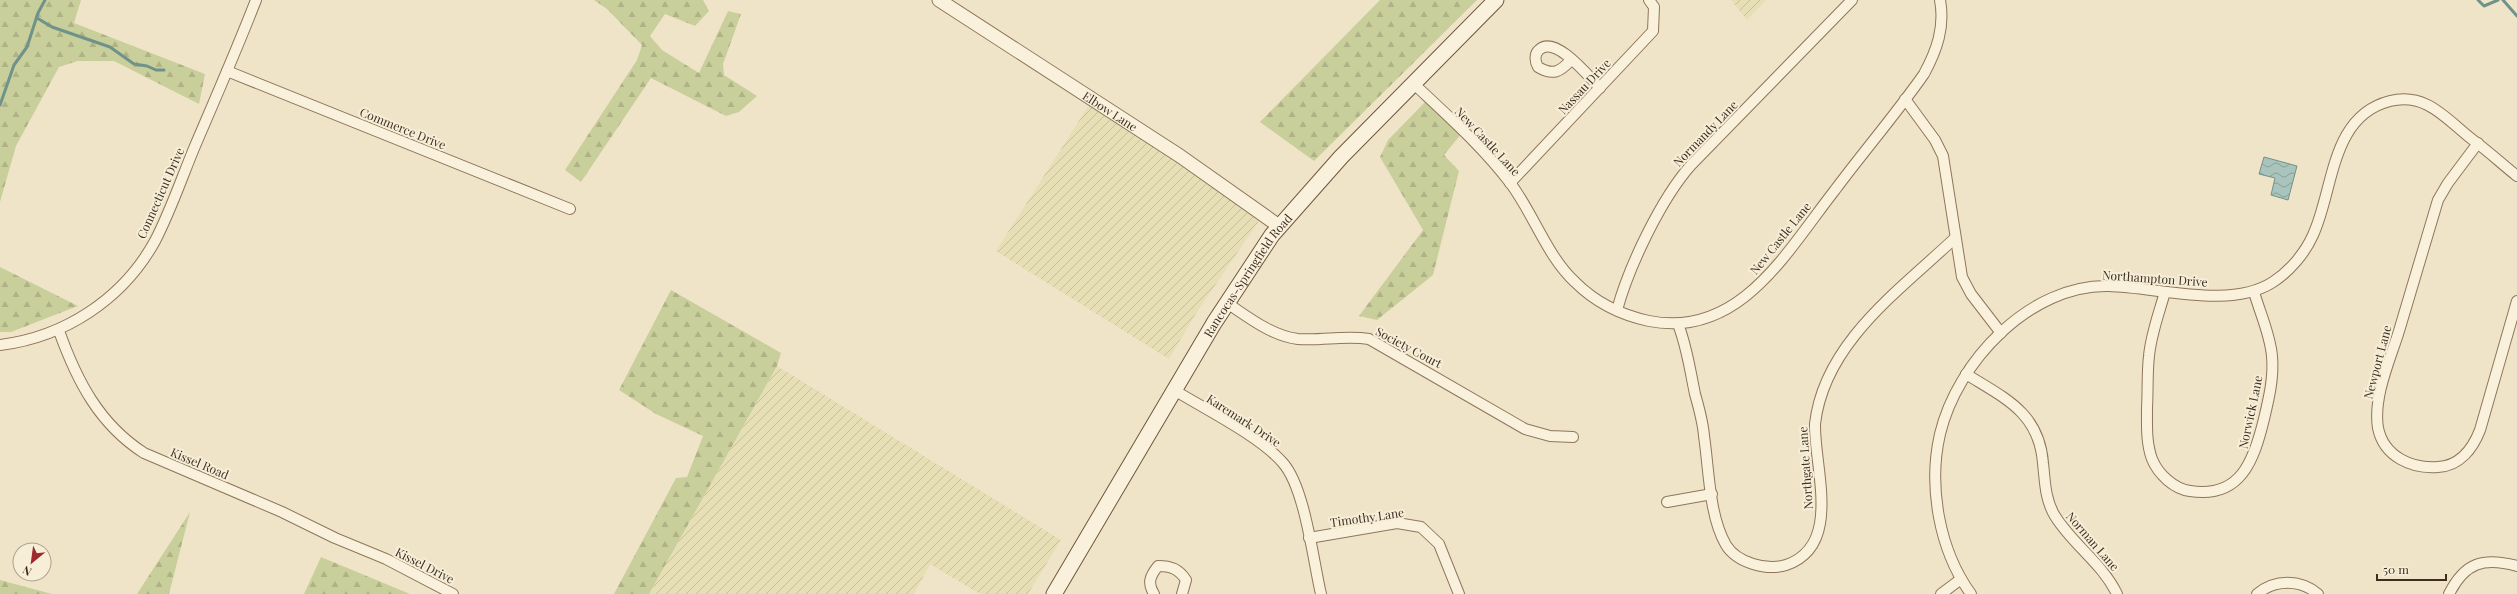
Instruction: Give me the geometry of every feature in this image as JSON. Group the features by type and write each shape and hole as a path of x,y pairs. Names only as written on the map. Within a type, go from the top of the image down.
{"main road":[{"name":"Rancocas-Springfield Road","path":"1054,594 1227,303 1279,226 1341,157 1496,0"}],"street":[{"name":"Connecticut Drive","path":"0,345 59,331 85,316 108,298 128,278 154,242 256,0"},
{"name":"Elbow Lane","path":"939,0 1180,156 1279,226"},
{"name":"Nassau Drive","path":"1510,184 1653,31 1654,7 1649,0"},
{"name":"Normandy Lane","path":"1616,310 1623,289 1651,229 1677,182 1691,164 1852,0"},
{"name":"New Castle Lane","path":"1414,84 1452,120 1510,184 1565,272 1585,291 1616,310 1645,320 1678,324 1698,320 1723,310 1747,295 1768,277 1924,74 1936,52 1942,27 1940,0"},
{"path":"1571,60 1600,88"},
{"name":"Commerce Drive","path":"227,71 570,209"},
{"path":"1905,100 1935,140 1943,156 1951,199 1960,267 1966,286 2001,333"},
{"name":"Northampton Drive","path":"1971,594 1961,579 1950,554 1941,526 1935,467 1943,424 1953,396 1966,374 2001,333 2043,304 2081,289 2108,286 2214,295 2254,292 2282,276 2306,247 2317,223 2342,142 2357,120 2367,111 2392,101 2418,101 2442,112 2517,176"},
{"name":"Newport Lane","path":"2478,143 2448,183 2438,200 2383,385 2378,407 2378,429 2387,448 2402,461 2421,467 2442,467 2460,460 2473,446 2480,430 2517,301"},
{"name":"Northgate Lane","path":"1678,324 1685,341 1702,424 1717,522 1727,546 1746,561 1760,567 1777,568 1794,562 1809,550 1819,533 1822,514 1814,435 1816,413 1832,370 1865,323 1955,238"},
{"name":"Norwick Lane","path":"2165,292 2148,358 2147,424 2150,451 2157,468 2169,482 2186,491 2204,492 2222,488 2244,472 2254,457 2261,431 2271,385 2272,356 2266,329 2254,292"},
{"name":"Society Court","path":"1227,303 1260,325 1288,337 1305,339 1347,337 1369,339 1525,429 1550,436 1573,437"},
{"name":"Kissel Road","path":"59,331 70,361 99,414 114,431 144,453 254,499 335,538 386,559"},
{"name":"Norman Lane","path":"1966,374 2012,403 2028,419 2040,440 2046,492 2051,509 2071,537 2098,564 2117,594"},
{"name":"Karemark Drive","path":"1174,390 1268,449 1284,463 1298,491 1321,594"},
{"path":"1668,502 1712,494"},
{"name":"Timothy Lane","path":"1309,538 1397,523 1421,527 1439,544 1459,594"},
{"name":"Kissel Drive","path":"386,559 453,594"},
{"path":"2449,594 2463,573 2480,563 2497,561 2517,566"},
{"path":"1154,594 1150,588 1150,579 1158,566 1173,568 1182,573 1186,580 1184,593"},
{"path":"1941,594 1961,579"},
{"path":"2257,594 2277,584 2296,582 2305,585 2318,594"}],"shaded area":[{"path":"1731,0 1766,0 1747,20"},
{"path":"1091,102 1263,215 1195,315 1169,359 996,251"},
{"path":"777,366 1061,540 1028,594 980,594 930,564 914,594 649,594"}],"green space":[{"path":"0,0 81,0 74,23 205,74 199,104 114,61 78,61 59,67 16,146 0,202"},
{"path":"594,0 703,0 709,11 695,26 665,14 650,36 662,50 699,73 728,11 741,14 723,64 724,75 757,96 739,112 726,116 651,78 581,182 565,170 637,60 642,45 607,9"},
{"path":"1380,0 1477,0 1314,161 1260,122"},
{"path":"1428,99 1462,133 1444,155 1459,171 1433,275 1377,320 1359,316 1423,230 1380,157 1388,140"},
{"path":"0,267 78,306 11,332 0,332"},
{"path":"671,290 781,353 777,366 649,594 614,594 676,478 687,477 703,436 656,414 619,390"},
{"path":"190,512 169,594 137,594"},
{"path":"321,557 410,594 304,594"},
{"path":"0,580 52,594 0,594"}],"water":[{"path":"2264,157 2297,166 2288,200 2271,195 2275,178 2259,174"}],"waterway":[{"path":"0,105 14,65 27,47 38,13 45,0"},
{"path":"2478,0 2484,6 2498,0"},
{"path":"2503,0 2517,16"},
{"path":"37,18 52,27 110,47 134,64 147,66 156,70 164,70"}]}
